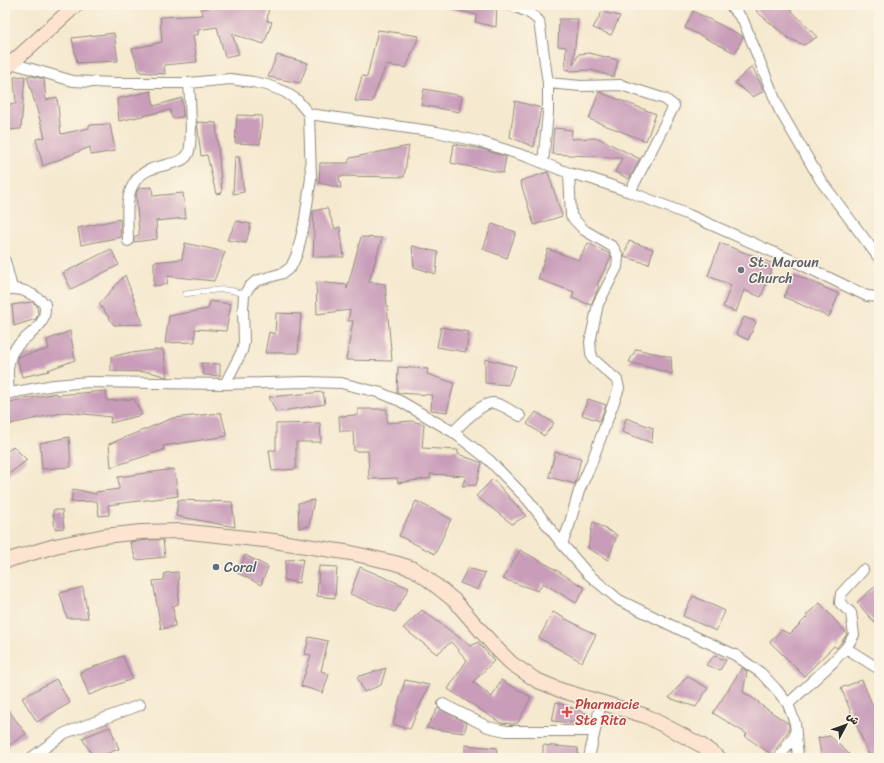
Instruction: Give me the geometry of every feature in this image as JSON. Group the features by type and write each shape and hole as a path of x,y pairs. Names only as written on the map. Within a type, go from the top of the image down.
{"street":[{"path":"8,66 76,5"},
{"path":"508,5 523,9 535,16 539,21 548,83 548,112 543,163"},
{"path":"730,5 743,20 782,116 821,181 879,258"},
{"path":"8,66 73,81 114,83 190,83 230,79 252,82 267,85 285,92 297,100 308,114 311,178 304,225 297,254 291,267 283,273 256,281 249,287 244,295 244,342 242,351 224,384"},
{"path":"128,241 129,196 131,188 137,177 159,165 183,159 188,155 190,141 190,83"},
{"path":"548,83 581,86 621,85 665,99 674,106 630,192"},
{"path":"308,114 437,132 481,142 569,173 630,192 696,218 800,264 867,296 879,297"},
{"path":"562,544 579,491 591,464 619,388 617,380 594,359 591,353 590,342 598,304 618,267 618,256 613,247 584,230 571,216 569,173"},
{"path":"5,261 8,289 22,290 32,294 45,304 45,314 43,320 12,353 8,365 7,394 54,385 89,382 224,384 306,382 341,383 381,393 454,432 488,460 528,500 562,544 588,574 619,600 735,655 761,673 776,688 788,704 796,723 798,758"},
{"path":"454,432 487,404 493,403 504,406 520,416"},
{"path":"5,561 55,546 104,536 142,532 180,531 274,541 351,553 396,563 414,569 455,601 511,663 536,680 560,690 646,716 701,745 719,758"},
{"path":"788,704 833,662 846,648 854,635 851,613 840,603 841,594 862,570"},
{"path":"846,648 879,669"},
{"path":"589,758 601,702"},
{"path":"443,704 488,727 506,731 595,731"},
{"path":"31,758 65,733 140,705"},
{"path":"779,758 796,733"}],"lane":[{"path":"185,294 237,290 244,295"}],"building":[{"path":"226,5 269,5 267,21 272,22 264,44 232,34 239,54 225,57 217,27 198,30 198,35 193,35 197,62 164,65 165,74 140,72 132,49 162,42 160,17 203,15 201,9"},
{"path":"450,5 497,5 496,27 475,22 477,15 450,9"},
{"path":"762,5 786,5 817,37 804,45 788,38 756,11"},
{"path":"693,11 743,37 735,53 685,28"},
{"path":"602,12 620,16 611,35 593,28"},
{"path":"559,19 578,19 573,65 579,54 589,53 618,60 614,77 591,70 570,71 565,69 566,47 558,46"},
{"path":"378,30 419,36 406,68 386,65 372,102 355,101 362,76 367,77"},
{"path":"114,33 118,61 77,63 72,38"},
{"path":"277,55 308,63 300,83 268,77"},
{"path":"752,66 764,91 753,97 735,83"},
{"path":"25,76 21,129 5,130 5,104 16,104 14,77"},
{"path":"27,76 44,79 46,100 57,97 61,134 89,128 89,125 110,124 115,151 91,155 90,147 43,166 36,139 45,137"},
{"path":"424,89 462,96 459,112 421,105"},
{"path":"151,91 154,106 182,98 183,117 172,118 170,110 119,121 117,99"},
{"path":"599,92 656,114 646,141 589,119"},
{"path":"515,101 541,108 534,147 510,137"},
{"path":"237,115 262,116 260,144 235,143"},
{"path":"197,122 216,123 222,193 216,194 207,155 201,156"},
{"path":"554,128 572,130 571,139 598,138 640,159 629,179 615,172 622,158 552,154"},
{"path":"454,144 482,149 506,157 503,173 451,163"},
{"path":"409,146 404,177 339,176 341,188 319,183 320,163 348,163 350,158"},
{"path":"235,157 239,157 244,192 233,194"},
{"path":"548,172 562,216 534,225 520,181"},
{"path":"152,187 153,196 183,193 186,218 156,221 157,239 134,242 134,237 140,234 136,193 139,188"},
{"path":"327,208 335,229 340,227 344,257 313,257 313,211"},
{"path":"120,219 121,237 81,245 78,228"},
{"path":"237,221 251,224 246,243 227,240"},
{"path":"492,224 516,232 507,258 483,249"},
{"path":"361,237 382,238 369,282 385,284 392,361 346,360 353,321 348,321 350,310 317,314 316,282 347,285 347,289"},
{"path":"629,241 653,249 649,264 624,257"},
{"path":"185,243 225,252 214,281 168,276 167,284 154,286 154,262 182,259"},
{"path":"588,243 610,254 611,257 597,285 599,286 591,305 572,298 574,292 538,279 548,249 579,260"},
{"name":"St. Maroun Church","path":"720,243 774,264 761,297 744,290 736,312 723,307 731,285 708,276"},
{"path":"412,246 438,252 436,274 414,267"},
{"path":"111,249 119,265 71,289 63,273"},
{"path":"794,274 839,294 829,317 784,297"},
{"path":"125,275 143,324 114,325 99,304"},
{"path":"210,301 231,304 226,331 195,329 195,342 165,343 169,316 208,309"},
{"path":"32,302 37,305 38,314 36,319 14,326 12,305"},
{"path":"276,313 301,314 298,353 265,353 269,332 275,334"},
{"path":"744,317 756,322 748,340 736,334"},
{"path":"441,327 469,332 466,352 437,347"},
{"path":"70,331 75,360 48,370 49,371 22,377 17,357 49,349 47,340"},
{"path":"163,349 167,377 150,372 111,371 111,357 131,352"},
{"path":"636,349 671,357 672,374 629,362"},
{"path":"485,359 516,366 508,385 485,383"},
{"path":"201,363 220,364 220,376 204,375"},
{"path":"398,367 428,369 427,374 454,383 447,412 431,410 432,395 397,393"},
{"path":"106,391 107,401 134,399 142,415 110,423 111,417 66,412 5,425 5,403 56,393 57,395"},
{"path":"323,392 325,404 276,412 269,397"},
{"path":"588,399 606,405 600,421 582,415"},
{"path":"358,409 387,409 387,423 411,421 424,424 422,448 458,450 458,454 482,463 476,485 462,486 466,476 430,474 431,478 398,483 397,478 369,479 368,451 354,451 353,431 340,431 339,416 358,415"},
{"path":"536,412 554,423 544,436 527,424"},
{"path":"221,413 227,436 163,446 164,450 111,467 109,444 173,418"},
{"path":"626,418 653,428 652,443 622,432"},
{"path":"320,423 321,442 296,442 296,469 272,471 269,450 276,450 276,424"},
{"path":"69,437 71,467 42,469 40,443"},
{"path":"13,446 27,460 5,477 5,454"},
{"path":"555,452 581,458 575,484 549,477"},
{"path":"174,469 178,496 108,505 109,515 99,516 97,501 71,502 73,489 96,494 96,492 119,489 118,477"},
{"path":"493,479 526,516 512,524 476,496"},
{"path":"178,500 232,502 235,527 176,516"},
{"path":"314,500 309,526 299,528 298,503"},
{"path":"416,501 451,519 435,554 399,536"},
{"path":"53,510 62,510 64,528 55,529"},
{"path":"593,522 617,535 608,560 588,548"},
{"path":"163,540 165,557 136,560 130,542"},
{"path":"520,550 585,588 576,603 543,583 538,591 503,579"},
{"path":"245,555 268,567 261,585 238,573"},
{"path":"303,559 299,583 284,580 286,560"},
{"path":"319,566 337,567 335,598 317,596"},
{"path":"360,567 409,588 395,612 350,594"},
{"path":"468,568 485,573 478,590 460,583"},
{"path":"178,572 178,604 173,606 175,626 161,629 153,581 164,580 165,573"},
{"path":"879,583 879,628 857,602"},
{"path":"83,587 88,618 67,618 60,593"},
{"path":"693,596 725,611 716,631 683,616"},
{"path":"820,603 847,634 837,648 834,646 804,676 770,642 781,630 790,634 808,616 806,615"},
{"path":"422,610 471,646 478,642 494,661 473,682 492,697 501,680 531,697 518,723 501,723 448,689 467,660 451,642 437,654 403,628"},
{"path":"553,612 596,635 582,662 539,638"},
{"path":"309,637 328,641 321,671 329,674 323,693 301,686 311,655 305,654"},
{"path":"123,656 132,679 89,695 80,672"},
{"path":"714,656 726,660 720,670 706,665"},
{"path":"386,668 381,685 364,692 357,677"},
{"path":"742,668 747,671 743,692 789,724 789,730 772,755 745,736 747,734 713,713"},
{"path":"687,676 708,688 696,707 669,698"},
{"path":"56,679 70,703 37,722 22,698"},
{"path":"405,680 429,685 410,729 393,724"},
{"path":"862,680 879,721 879,758 870,758 841,688"},
{"path":"556,702 588,714 585,724 552,721"},
{"path":"5,705 26,734 5,748"},
{"path":"438,708 467,723 464,733 426,728"},
{"path":"110,727 119,749 94,758 82,738"},
{"path":"830,736 853,758 822,758 818,738"},
{"path":"465,745 497,748 496,758 465,758"},
{"path":"543,745 578,748 578,758 543,758"}],"place":[{"name":"St. Maroun Church","path":"741,270"},
{"name":"Coral","path":"216,567"},
{"name":"Pharmacie Ste Rita","path":"567,712"}]}
